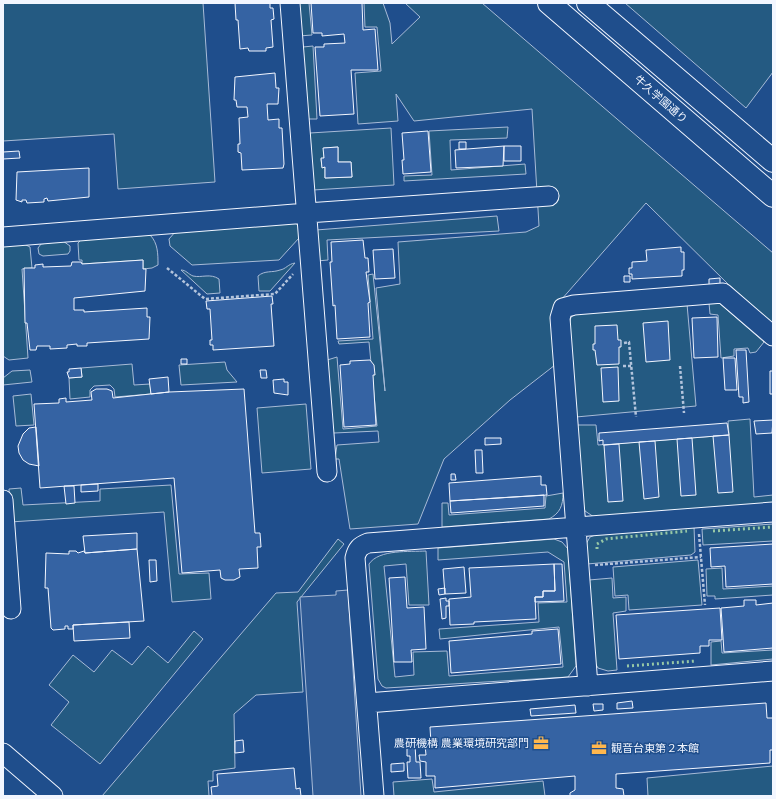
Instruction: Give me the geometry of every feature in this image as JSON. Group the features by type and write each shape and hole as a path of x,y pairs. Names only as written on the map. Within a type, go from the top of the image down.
{"highway":[{"name":"牛久学園通り","path":"548,3 773,196"},
{"path":"588,3 773,161"}],"street":[{"path":"290,3 327,472"},
{"path":"3,237 549,196"},
{"path":"588,686 560,318 563,308 574,305 723,293 773,336"},
{"path":"3,500 11,609"},
{"path":"374,796 355,558 357,551 361,546 368,543 773,512"},
{"path":"367,702 773,671"},
{"path":"3,753 53,796"}],"path":[{"path":"167,268 205,298 275,294 310,256"},
{"path":"624,343 630,342 636,417"},
{"path":"623,366 632,366"},
{"path":"680,366 684,413"},
{"path":"698,518 705,605"},
{"path":"579,566 701,557"}],"shaded area":[{"path":"3,3 203,3 215,182 118,189 114,134 3,141"},
{"path":"297,3 309,3 312,35 299,36"},
{"path":"364,3 383,3 390,23 392,44 420,17 405,3 482,3 773,253 773,324 728,284 646,203 554,308 555,365 510,400 444,459 418,524 350,529 339,459 335,459 337,445 379,442 378,431 334,433 329,427 324,361 337,357 343,429 377,426 369,342 339,344 338,341 373,339 368,275 373,274 385,391 376,288 400,284 398,242 526,232 539,226 532,109 414,121 396,94 398,121 358,124 355,73 381,71 377,27 365,27"},
{"path":"625,3 773,3 773,72 746,108"},
{"path":"313,46 317,119 307,119 303,47"},
{"path":"508,127 507,138 450,140 451,170 525,164 526,174 404,181 404,176 432,175 429,131"},
{"path":"391,128 394,185 313,190 310,133","holes":["338,147 338,162 351,162 352,177 325,178 325,167 322,167 321,159 324,158 324,148"]},
{"path":"497,216 499,231 327,240 328,260 317,261 316,230"},
{"path":"292,222 299,225 299,238 279,260 192,265 170,246 169,239 176,231"},
{"path":"150,235 156,245 158,257 158,265 152,268 143,269 143,260 82,264 82,260 79,260 78,243 81,240"},
{"path":"63,241 70,246 70,251 68,254 43,256 39,254 38,248 41,244"},
{"path":"24,244 30,247 32,268 22,269 28,358 9,360 3,356 3,245"},
{"path":"295,263 270,291 259,291 258,276 263,273 277,271"},
{"path":"181,270 193,276 216,277 219,279 220,293 207,294"},
{"path":"718,302 764,342 756,352 750,353 748,348 734,349 734,356 721,358 718,315 710,314 709,303"},
{"path":"687,304 696,406 576,417 569,325 571,317 578,313"},
{"path":"225,362 227,370 237,382 181,385 179,365"},
{"path":"132,364 134,385 150,384 151,394 115,397 114,389 110,385 94,386 90,390 90,397 70,399 69,378 82,377 81,368"},
{"path":"30,370 32,382 3,385 3,378 12,371"},
{"path":"31,394 34,425 16,426 13,396"},
{"path":"306,404 311,469 262,473 257,408"},
{"path":"750,419 754,497 773,495 773,503 594,517 585,511 583,505 577,425 596,425 598,445 729,435 728,421"},
{"path":"171,485 179,574 209,573 211,599 172,602 164,512 10,522 9,489 21,488 23,505 100,501 100,489"},
{"path":"563,493 560,509 549,519 442,527 442,503 448,503 449,515 545,508 546,496"},
{"path":"773,524 773,541 703,545 702,529"},
{"path":"694,527 695,552 691,555 587,564 586,544 590,537 598,534"},
{"path":"338,539 344,544 297,602 303,692 256,695 234,714 235,768 213,771 213,781 208,781 209,796 102,796 276,593 298,592"},
{"path":"554,539 562,542 568,549 576,666 568,677 386,688 382,686 378,679 369,564 380,556 395,552 426,551 429,605 409,605 406,564 384,566 395,677 414,675 413,652 447,651 449,676 563,667 559,627 440,639 439,629 539,622 538,603 567,602 564,562 548,552 438,560 438,548"},
{"path":"698,560 702,605 629,610 628,595 615,596 613,567"},
{"path":"722,568 723,589 773,586 773,595 715,599 715,596 707,596 706,569"},
{"path":"612,578 613,598 626,597 626,611 613,613 617,670 608,671 598,668 593,659 589,580"},
{"path":"348,590 361,796 313,796 300,597 336,595 336,591"},
{"path":"194,631 203,639 100,764 51,725 69,702 49,685 73,655 94,672 112,650 132,665 148,646 168,663"},
{"path":"721,641 722,653 773,650 773,659 711,665 711,642"},
{"path":"773,766 773,796 648,796 647,778"},
{"path":"432,779 434,792 543,781 545,796 394,796 393,782"}],"building":[{"path":"235,3 270,3 270,8 273,8 274,19 271,20 273,47 266,48 266,51 249,51 248,48 240,49"},
{"path":"311,3 362,3 363,30 375,29 378,70 351,70 354,114 320,116 315,47 324,47 324,44 345,43 344,34 322,36 322,33 313,33"},
{"path":"275,73 276,88 279,88 278,104 267,104 268,120 279,119 279,128 282,128 283,168 242,170 241,153 238,152 238,144 240,144 239,118 248,117 247,107 237,107 236,100 234,100 235,77"},
{"path":"428,131 431,172 403,174 402,160 404,160 402,133"},
{"path":"459,142 466,142 466,149 459,149"},
{"path":"504,146 521,146 521,161 504,161"},
{"path":"504,146 503,166 456,168 455,150"},
{"path":"338,147 338,162 351,162 352,177 325,178 325,167 322,168 321,158 324,158 323,148"},
{"path":"19,151 20,158 3,159 3,152"},
{"path":"89,168 89,197 48,201 47,198 44,199 44,202 27,203 26,200 22,200 22,202 16,200 17,172"},
{"path":"363,240 365,258 368,258 369,272 366,272 370,302 368,303 370,337 337,339 330,262 332,262 331,242"},
{"path":"681,247 681,252 684,252 684,270 682,270 682,276 632,279 632,274 629,274 629,268 632,268 632,262 647,261 646,250"},
{"path":"393,249 395,278 375,279 373,250"},
{"path":"143,260 143,269 146,269 145,291 74,298 74,310 84,310 84,312 147,308 147,317 150,317 149,339 87,343 87,346 77,346 77,344 67,345 67,348 50,349 50,346 37,346 36,350 30,350 27,323 25,323 24,268 35,268 35,265 43,264 43,267 71,266 72,262 81,262 82,264"},
{"path":"624,276 630,276 630,282 624,282"},
{"path":"720,278 720,285 709,285 709,279"},
{"path":"272,296 273,304 271,304 274,346 213,350 213,345 210,345 210,340 212,340 210,309 207,309 206,301"},
{"path":"717,317 718,357 694,358 692,318"},
{"path":"668,321 670,360 646,362 643,323"},
{"path":"617,325 618,340 621,340 621,347 619,347 619,364 597,365 595,350 593,350 593,344 595,344 595,326"},
{"path":"736,350 746,350 749,402 743,403 743,397 739,397"},
{"path":"723,358 735,358 737,390 725,390"},
{"path":"181,359 187,359 187,364 181,364"},
{"path":"370,360 374,365 375,375 373,375 376,425 344,427 340,365 350,364 350,361"},
{"path":"618,367 619,401 603,402 601,368"},
{"path":"81,368 82,377 69,378 67,372 69,372 69,369"},
{"path":"260,370 266,370 267,378 261,378"},
{"path":"770,371 773,371 773,394 770,394"},
{"path":"168,377 169,392 151,394 149,379"},
{"path":"284,379 284,382 288,382 288,395 274,393 273,380"},
{"path":"96,389 107,389 112,391 113,398 169,392 244,389 255,533 260,533 261,547 257,547 258,568 239,569 240,577 234,580 225,580 221,578 220,570 182,573 174,478 40,488 34,404 59,403 59,399 66,398 66,402 92,400 91,392"},
{"path":"773,420 772,433 756,434 754,421"},
{"path":"727,423 729,435 603,445 603,440 599,441 599,433"},
{"path":"36,427 39,466 29,464 23,460 19,453 18,446 23,434 29,428"},
{"path":"729,435 733,492 718,493 713,436"},
{"path":"485,438 501,438 501,444 485,445"},
{"path":"692,438 696,495 681,496 677,439"},
{"path":"655,441 659,497 644,499 639,442"},
{"path":"619,444 623,501 608,502 604,445"},
{"path":"475,450 482,450 483,473 476,473"},
{"path":"451,474 455,474 456,480 451,480"},
{"path":"541,476 541,485 546,485 547,495 450,501 449,483"},
{"path":"98,484 98,491 81,492 81,485"},
{"path":"64,486 74,486 75,503 66,504"},
{"path":"544,495 544,506 451,513 450,501"},
{"path":"137,533 137,549 85,553 83,536"},
{"path":"773,544 773,584 726,587 725,566 711,567 710,548"},
{"path":"137,549 144,621 73,625 73,629 68,629 68,626 65,626 65,629 53,630 51,628 48,588 45,588 46,553 69,554 69,551 76,551 78,553 84,551 85,553"},
{"path":"149,560 156,560 157,581 150,582"},
{"path":"554,564 555,591 543,591 543,597 535,597 536,619 474,622 474,624 450,625 449,599 471,597 469,568"},
{"path":"554,564 562,564 564,601 535,602 535,597 543,597 543,591 555,591"},
{"path":"464,567 466,593 445,594 443,569"},
{"path":"405,577 407,608 424,607 426,649 411,650 412,662 394,662 389,578"},
{"path":"445,588 445,594 439,595 438,589"},
{"path":"446,598 446,601 449,601 449,606 446,606 446,618 442,619 440,599"},
{"path":"744,600 756,600 756,605 773,603 773,648 724,652 721,608 744,606"},
{"path":"720,608 722,640 709,640 709,646 700,646 700,653 619,659 616,615"},
{"path":"129,622 130,638 74,641 73,625"},
{"path":"558,629 561,664 451,673 449,641 532,634 532,631"},
{"path":"632,701 633,708 617,709 617,703"},
{"name":"観音台東第２本館","path":"766,703 767,718 773,718 773,750 770,750 770,763 616,774 616,788 623,789 624,796 570,796 570,793 575,790 575,776 435,788 435,776 426,776 426,762 420,761 419,755 426,755 425,745 431,744 430,727"},
{"path":"593,704 603,704 603,710 594,711"},
{"path":"575,705 576,713 531,716 530,709"},
{"path":"243,740 244,752 235,753 235,741"},
{"path":"407,745 415,745 416,762 420,762 421,778 408,778 407,762 410,762 410,756 407,756"},
{"path":"404,763 404,771 391,772 391,764"},
{"path":"294,768 296,789 300,788 301,796 212,796 211,787 218,786 217,774"}],"hedge":[{"path":"713,531 773,527"},
{"path":"597,549 597,544 606,539 687,531"},
{"path":"627,666 696,661"}],"place":[{"name":"農研機構 農業環境研究部門","path":"541,743"},
{"name":"観音台東第２本館","path":"599,748"}]}
